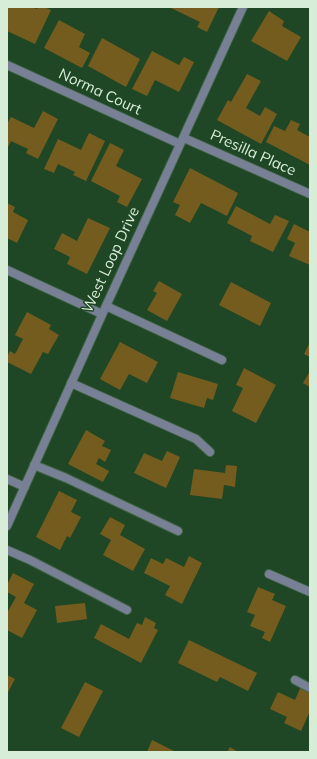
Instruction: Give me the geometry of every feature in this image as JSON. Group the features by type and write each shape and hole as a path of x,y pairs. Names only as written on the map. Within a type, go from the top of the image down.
{"street":[{"name":"West Loop Drive","path":"7,526 102,314 243,7"},
{"name":"Norma Court","path":"7,65 182,141"},
{"name":"Presilla Place","path":"182,141 310,194"},
{"path":"7,270 102,314"},
{"path":"106,306 222,360"},
{"path":"71,383 196,440 210,452"},
{"path":"34,465 66,478 178,531"},
{"path":"7,479 25,487"},
{"path":"7,550 30,560 127,610"},
{"path":"269,574 310,592"},
{"path":"295,680 310,688"}],"building":[{"path":"7,7 32,7 37,9 38,7 44,7 51,10 35,44 7,31"},
{"path":"171,7 219,7 207,32 197,27 200,22"},
{"path":"269,11 284,21 282,26 301,37 287,61 251,41"},
{"path":"59,20 85,34 79,47 90,53 82,68 44,48"},
{"path":"102,38 140,59 126,87 88,66"},
{"path":"152,51 179,65 184,57 194,62 179,92 155,80 147,96 132,89"},
{"path":"247,74 261,81 246,108 260,116 265,107 277,114 261,144 217,120 228,100 231,102"},
{"path":"43,111 58,119 38,159 26,153 28,149 11,141 7,149 7,124 11,117 34,128"},
{"path":"291,120 300,124 297,130 310,137 310,165 266,142 274,126 285,131"},
{"path":"89,133 105,141 86,181 73,175 75,172 58,164 54,173 44,169 58,139 81,150"},
{"path":"110,143 124,150 116,166 142,179 127,207 117,202 120,196 91,181"},
{"path":"190,168 238,193 227,216 201,203 190,223 175,215 180,205 173,202"},
{"path":"7,203 15,207 13,212 28,220 17,243 7,238"},
{"path":"236,206 270,224 275,215 289,221 273,252 250,241 252,236 227,223"},
{"path":"88,218 110,228 87,274 67,264 70,257 54,249 62,233 77,241"},
{"path":"294,224 310,232 310,265 289,256 295,243 287,239"},
{"path":"159,281 182,294 167,321 147,310 157,293 153,291"},
{"path":"231,282 271,303 260,326 219,305"},
{"path":"27,312 51,325 49,329 59,335 48,354 43,352 31,374 7,362 7,357 10,351 15,354 23,339 15,335"},
{"path":"120,342 158,362 147,383 129,374 120,390 100,379"},
{"path":"310,342 310,357 304,354"},
{"path":"244,368 276,385 256,423 232,411 243,388 236,385"},
{"path":"310,371 310,387 303,383"},
{"path":"178,372 218,384 213,400 207,398 204,408 170,398"},
{"path":"86,430 105,441 102,446 111,450 105,462 99,458 96,464 109,471 103,482 68,464"},
{"path":"167,451 180,457 166,488 134,473 144,453 162,461"},
{"path":"226,465 237,466 235,487 224,485 222,499 190,495 194,469 225,473"},
{"path":"59,491 77,500 71,512 81,517 70,538 67,536 60,550 36,537"},
{"path":"110,517 125,525 120,535 145,549 133,571 103,555 111,540 100,534"},
{"path":"189,556 202,563 182,604 165,595 170,586 144,573 151,558 163,564 166,558 184,567"},
{"path":"13,573 34,584 24,603 37,610 22,638 7,630 7,613 16,597 7,592 7,585"},
{"path":"258,587 275,594 272,600 286,606 270,642 262,638 265,632 250,626 255,615 247,612"},
{"path":"85,603 87,619 57,623 55,606"},
{"path":"145,617 156,623 154,628 158,630 141,663 94,638 101,624 129,639 137,623 142,625"},
{"path":"189,640 257,673 248,691 220,677 217,682 178,663"},
{"path":"7,675 15,679 7,694"},
{"path":"85,682 103,691 79,737 61,728"},
{"path":"302,684 310,688 310,711 301,731 284,723 287,717 270,709 278,692 295,700"},
{"path":"152,740 176,752 147,752"},
{"path":"230,747 238,752 227,752"}]}
